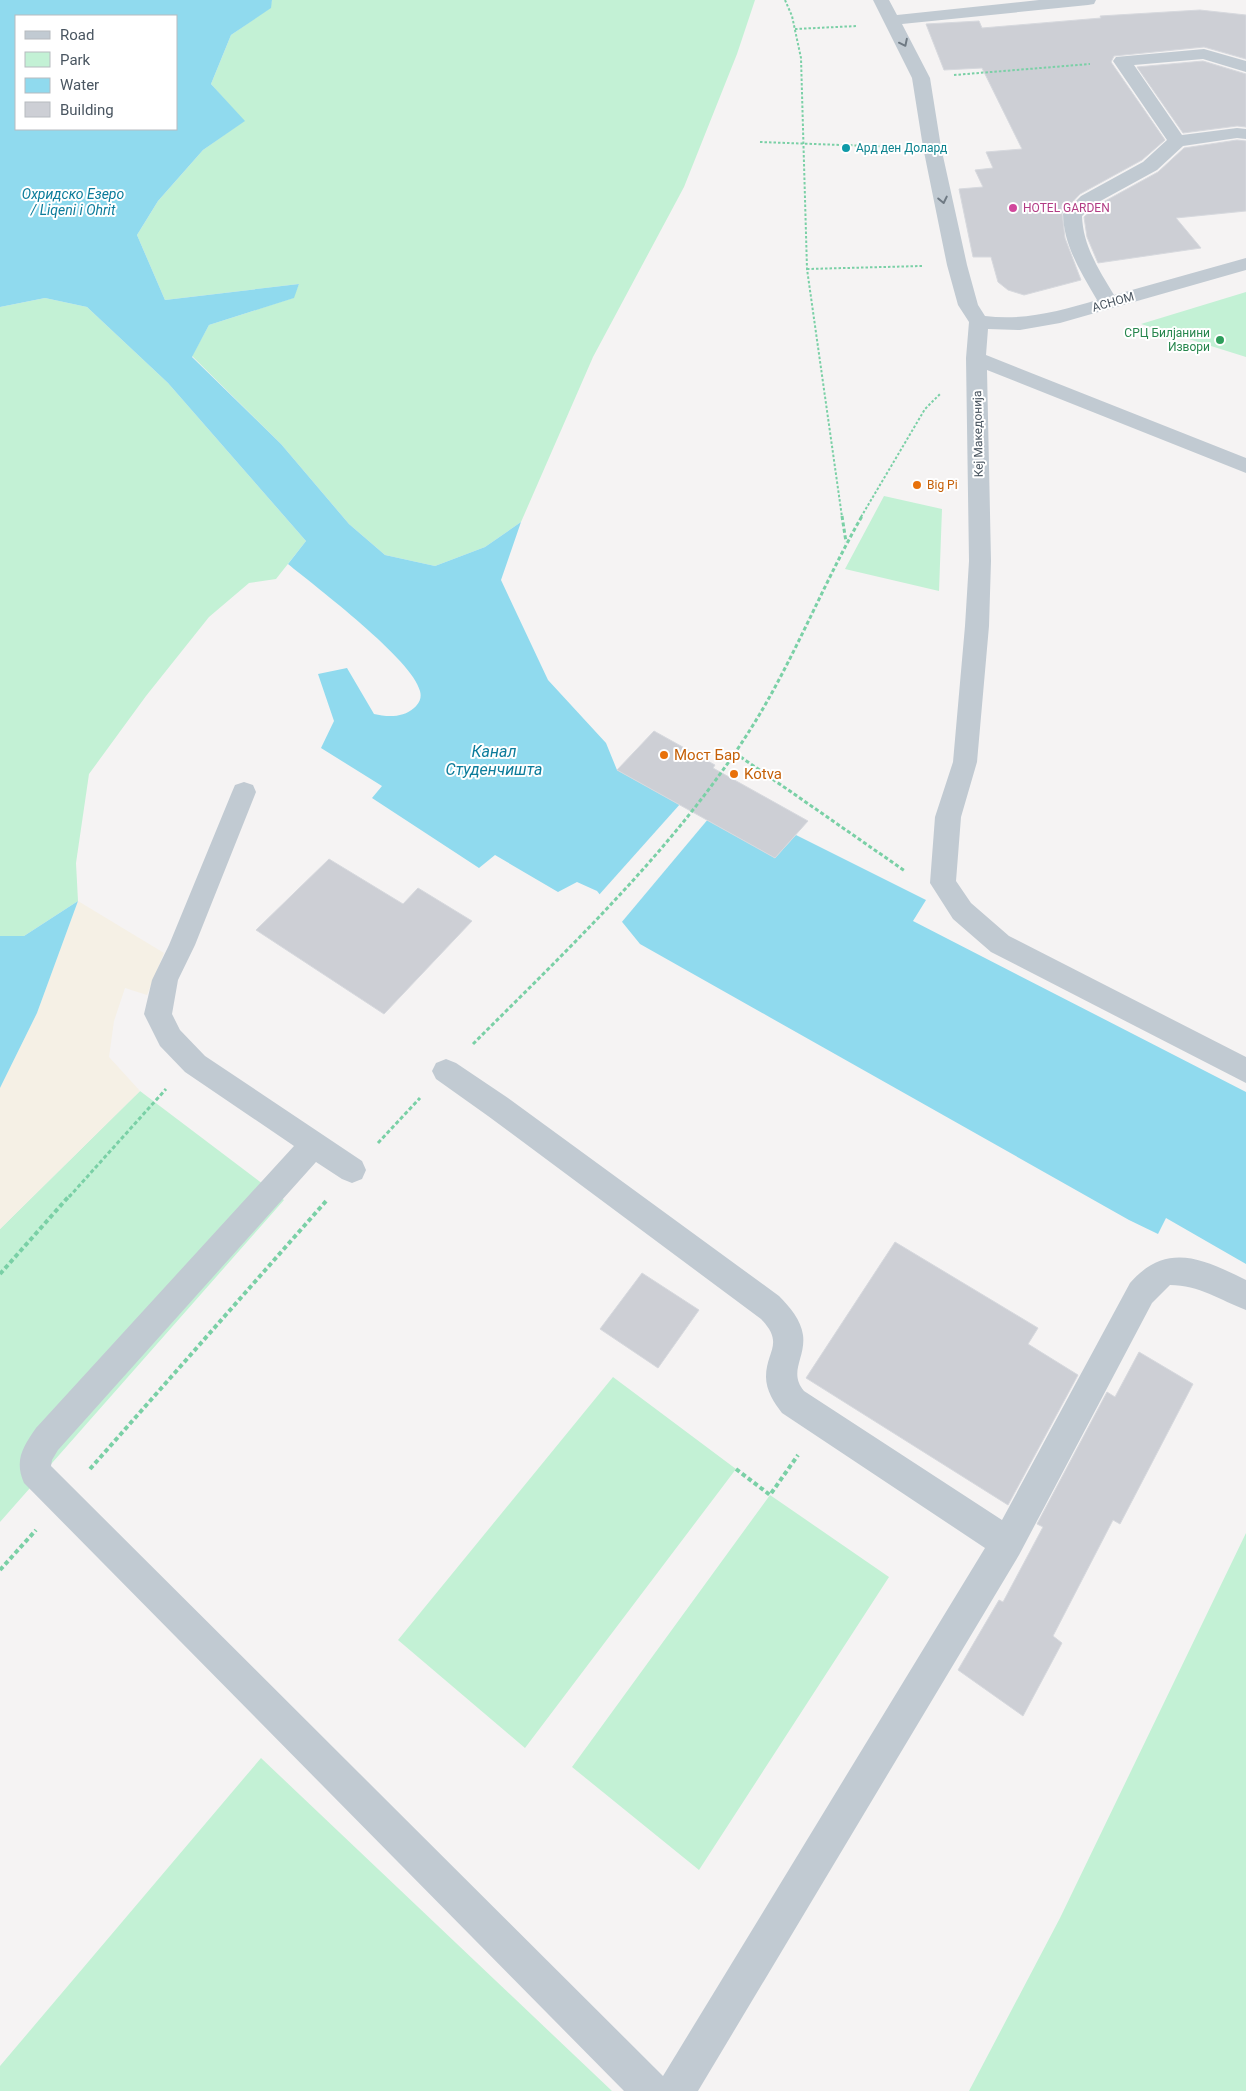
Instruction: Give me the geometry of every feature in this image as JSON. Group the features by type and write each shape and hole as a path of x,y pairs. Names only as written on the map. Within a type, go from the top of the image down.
{"street":[{"path":"881,0 921,78 932,147 957,265 968,305 979,322"},
{"path":"893,22 1088,0"},
{"path":"1177,141 1122,61 1204,54 1246,68"},
{"path":"1108,303 1079,250 1072,229 1072,214 1088,200 1150,166 1177,141 1237,133 1246,134"},
{"name":"АСНОМ","path":"979,322 1000,325 1032,323 1246,264"},
{"name":"Кеј Македонија","path":"979,322 976,358 980,551 977,626 965,762 948,817 942,883 962,911 1000,944 1246,1072"},
{"path":"976,358 1246,466"},
{"path":"244,792 182,945 165,980 158,1014 170,1038 195,1064 352,1170"},
{"path":"446,1071 498,1107 768,1306 783,1322 788,1335 788,1348 780,1376 784,1394 821,1422 1007,1543"},
{"path":"313,1145 47,1439 36,1456 36,1472 62,1501 651,2091"},
{"path":"676,2091 1007,1543 1140,1293 1162,1273 1179,1271 1195,1274 1246,1296"}],"path":[{"path":"785,0 792,16 801,58 807,269 846,542"},
{"path":"795,29 893,22"},
{"path":"921,78 1122,61"},
{"path":"760,142 803,145 932,147"},
{"path":"807,269 957,265"},
{"path":"0,1570 352,1170 446,1071 630,885 683,821 735,753 772,694 846,542 925,409 976,358"},
{"path":"735,753 905,872"},
{"path":"0,1274 166,1088 195,1064"},
{"path":"736,1469 770,1495 821,1422"}],"green space":[{"path":"272,0 755,0 737,54 684,187 593,357 521,522 485,547 435,566 385,555 349,524 281,444 192,356 209,325 293,298 299,284 165,300 137,235 158,201 203,150 244,121 211,84 231,35 270,8"},
{"name":"СРЦ Билјанини Извори","path":"1246,292 1246,357 1141,324"},
{"path":"45,298 87,307 168,383 306,541 276,579 249,583 209,617 146,696 89,774 76,863 78,901 24,936 0,936 0,307"},
{"path":"884,496 942,509 939,591 845,569"},
{"path":"140,1091 284,1200 0,1522 0,1229"},
{"path":"613,1377 736,1469 525,1748 398,1640"},
{"path":"770,1495 889,1577 699,1870 572,1767"},
{"path":"1246,1533 1246,2091 969,2091 1060,1918"},
{"path":"261,1758 612,2091 0,2091 0,2066"}],"sand":[{"path":"78,901 164,953 147,995 125,988 114,1021 109,1057 140,1091 0,1229 0,1088 37,1013"}],"water":[{"name":"Канал Студенчишта","path":"0,0 272,0 271,8 231,35 211,84 245,121 203,150 158,201 137,235 165,300 299,284 294,298 209,325 192,357 281,444 349,524 385,555 435,566 485,547 521,522 501,580 548,680 606,743 617,770 775,858 796,835 926,900 913,921 1246,1092 1246,1264 1166,1218 1158,1234 1129,1220 640,944 597,891 577,882 558,892 495,855 479,868 372,798 382,786 321,748 334,721 318,674 347,668 374,714 384,716 405,714 419,703 420,691 413,678 383,643 288,564 306,541 168,383 87,307 45,298 0,307"},
{"path":"78,901 37,1013 0,1088 0,936 24,936"}],"pier":[{"path":"681,803 709,818 621,923 598,896"}],"building":[{"path":"1200,10 1246,15 1246,59 1204,47 1114,56 1111,62 1165,140 1142,160 1080,194 1062,213 1065,238 1081,280 1024,295 1008,290 998,282 991,257 973,257 959,189 983,187 975,170 993,168 986,152 1022,149 982,68 944,70 926,24 979,21 982,28 1101,18 1100,16"},
{"path":"1203,61 1246,74 1246,127 1237,126 1183,133 1137,67"},
{"path":"1237,140 1246,141 1246,211 1176,218 1201,248 1098,263 1087,237 1084,217 1096,206 1158,172 1184,148"},
{"path":"654,731 715,765 713,768 808,821 775,858 617,770"},
{"path":"329,859 403,904 418,888 472,921 384,1014 256,930"},
{"path":"895,1242 1038,1328 1028,1344 1078,1375 1008,1505 806,1378"},
{"path":"642,1273 699,1310 658,1368 600,1329"},
{"path":"1139,1352 1193,1384 1120,1524 1113,1520 1053,1636 1062,1643 1023,1716 958,1670 999,1600 1003,1602 1043,1527 1037,1524 1107,1392 1115,1397"}],"place":[{"name":"Ард ден Долард","path":"846,148"},
{"name":"HOTEL GARDEN","path":"1013,208"},
{"name":"СРЦ Билјанини Извори","path":"1220,340"},
{"name":"Big Pi","path":"917,485"},
{"name":"Мост Бар","path":"664,755"},
{"name":"Kotva","path":"734,774"}],"water label":[{"name":"Охридско Езеро / Liqeni i Ohrit","path":"73,202"}]}
